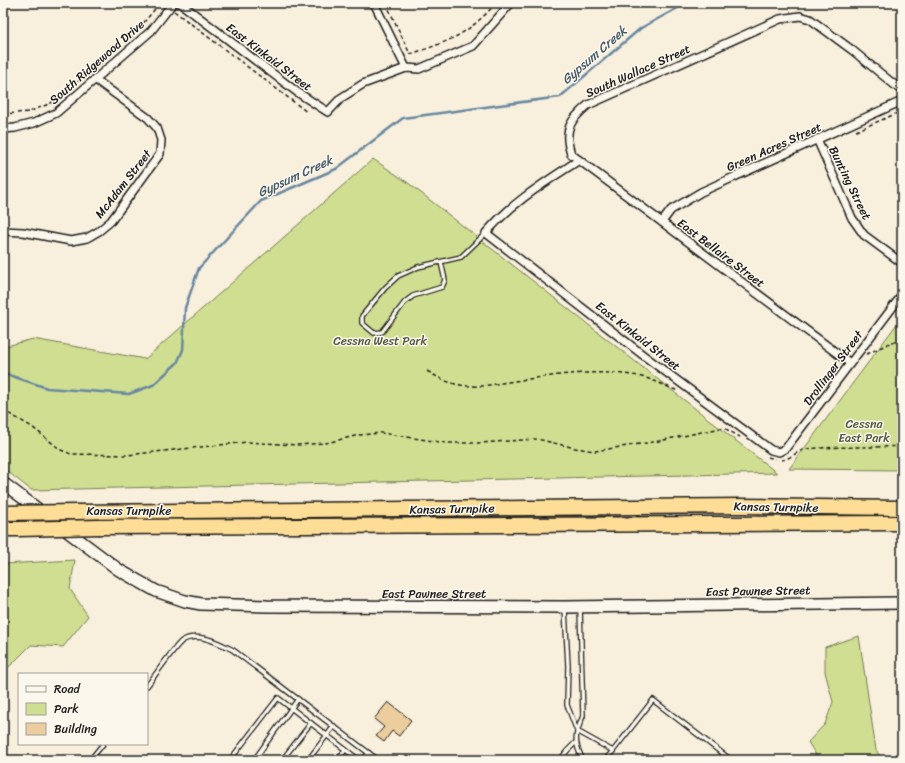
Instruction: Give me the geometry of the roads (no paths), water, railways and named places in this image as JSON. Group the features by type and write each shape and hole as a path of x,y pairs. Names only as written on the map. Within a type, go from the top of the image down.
{"highway":[{"name":"Kansas Turnpike","path":"3,513 740,506 902,508"},
{"name":"Kansas Turnpike","path":"3,529 99,527 902,523"}],"main road":[{"name":"East Pawnee Street","path":"3,483 119,570 156,591 185,601 201,604 267,606 580,607 902,603"}],"street":[{"name":"East Kinkaid Street","path":"180,3 297,92 328,112 341,98 363,84 406,68"},
{"path":"374,3 406,68 418,69 473,46 511,3"},
{"name":"South Ridgewood Drive","path":"3,129 15,128 34,123 56,113 151,31 171,5"},
{"name":"South Wallace Street","path":"579,160 571,154 567,136 569,126 577,114 588,105 780,18 803,17 810,20 852,50 902,91"},
{"name":"McAdam Street","path":"3,231 24,232 71,241 87,238 99,231 111,221 160,154 161,140 157,128 148,118 96,80"},
{"name":"Green Acres Street","path":"662,222 671,210 702,192 902,101"},
{"name":"Bunting Street","path":"817,139 856,224 864,235 902,264"},
{"path":"486,233 500,216 527,195 579,160"},
{"name":"East Bellaire Street","path":"579,160 850,363"},
{"name":"East Kinkaid Street","path":"486,233 732,422 771,450 779,452"},
{"name":"Drollinger Street","path":"779,452 786,448 902,295"}],"lane":[{"path":"441,262 445,280 442,287 413,296 405,302 382,332 374,332 362,323 362,316 385,288 398,276 418,267 461,257 486,233"},
{"path":"564,607 568,666 567,705 577,731 613,751"},
{"path":"579,760 581,756 575,743 577,731 583,716 580,607"},
{"path":"148,685 182,641 192,638 203,638 216,641 233,650 378,760"},
{"path":"230,760 278,698 359,760"},
{"path":"254,760 298,700"},
{"path":"605,760 653,700 731,760"},
{"path":"282,760 311,723"},
{"path":"308,760 334,726"},
{"path":"560,760 575,743"},
{"path":"90,760 102,745"},
{"path":"338,760 346,750"},
{"path":"363,760 369,753"}],"waterway":[{"name":"Gypsum Creek","path":"3,373 47,388 129,394 153,385 177,363 183,350 185,308 199,268 261,201 336,169 403,118 560,97 641,28 687,3"}],"park label":[{"name":"Cessna West Park","path":"380,341"},
{"name":"Cessna East Park","path":"864,431"}]}
